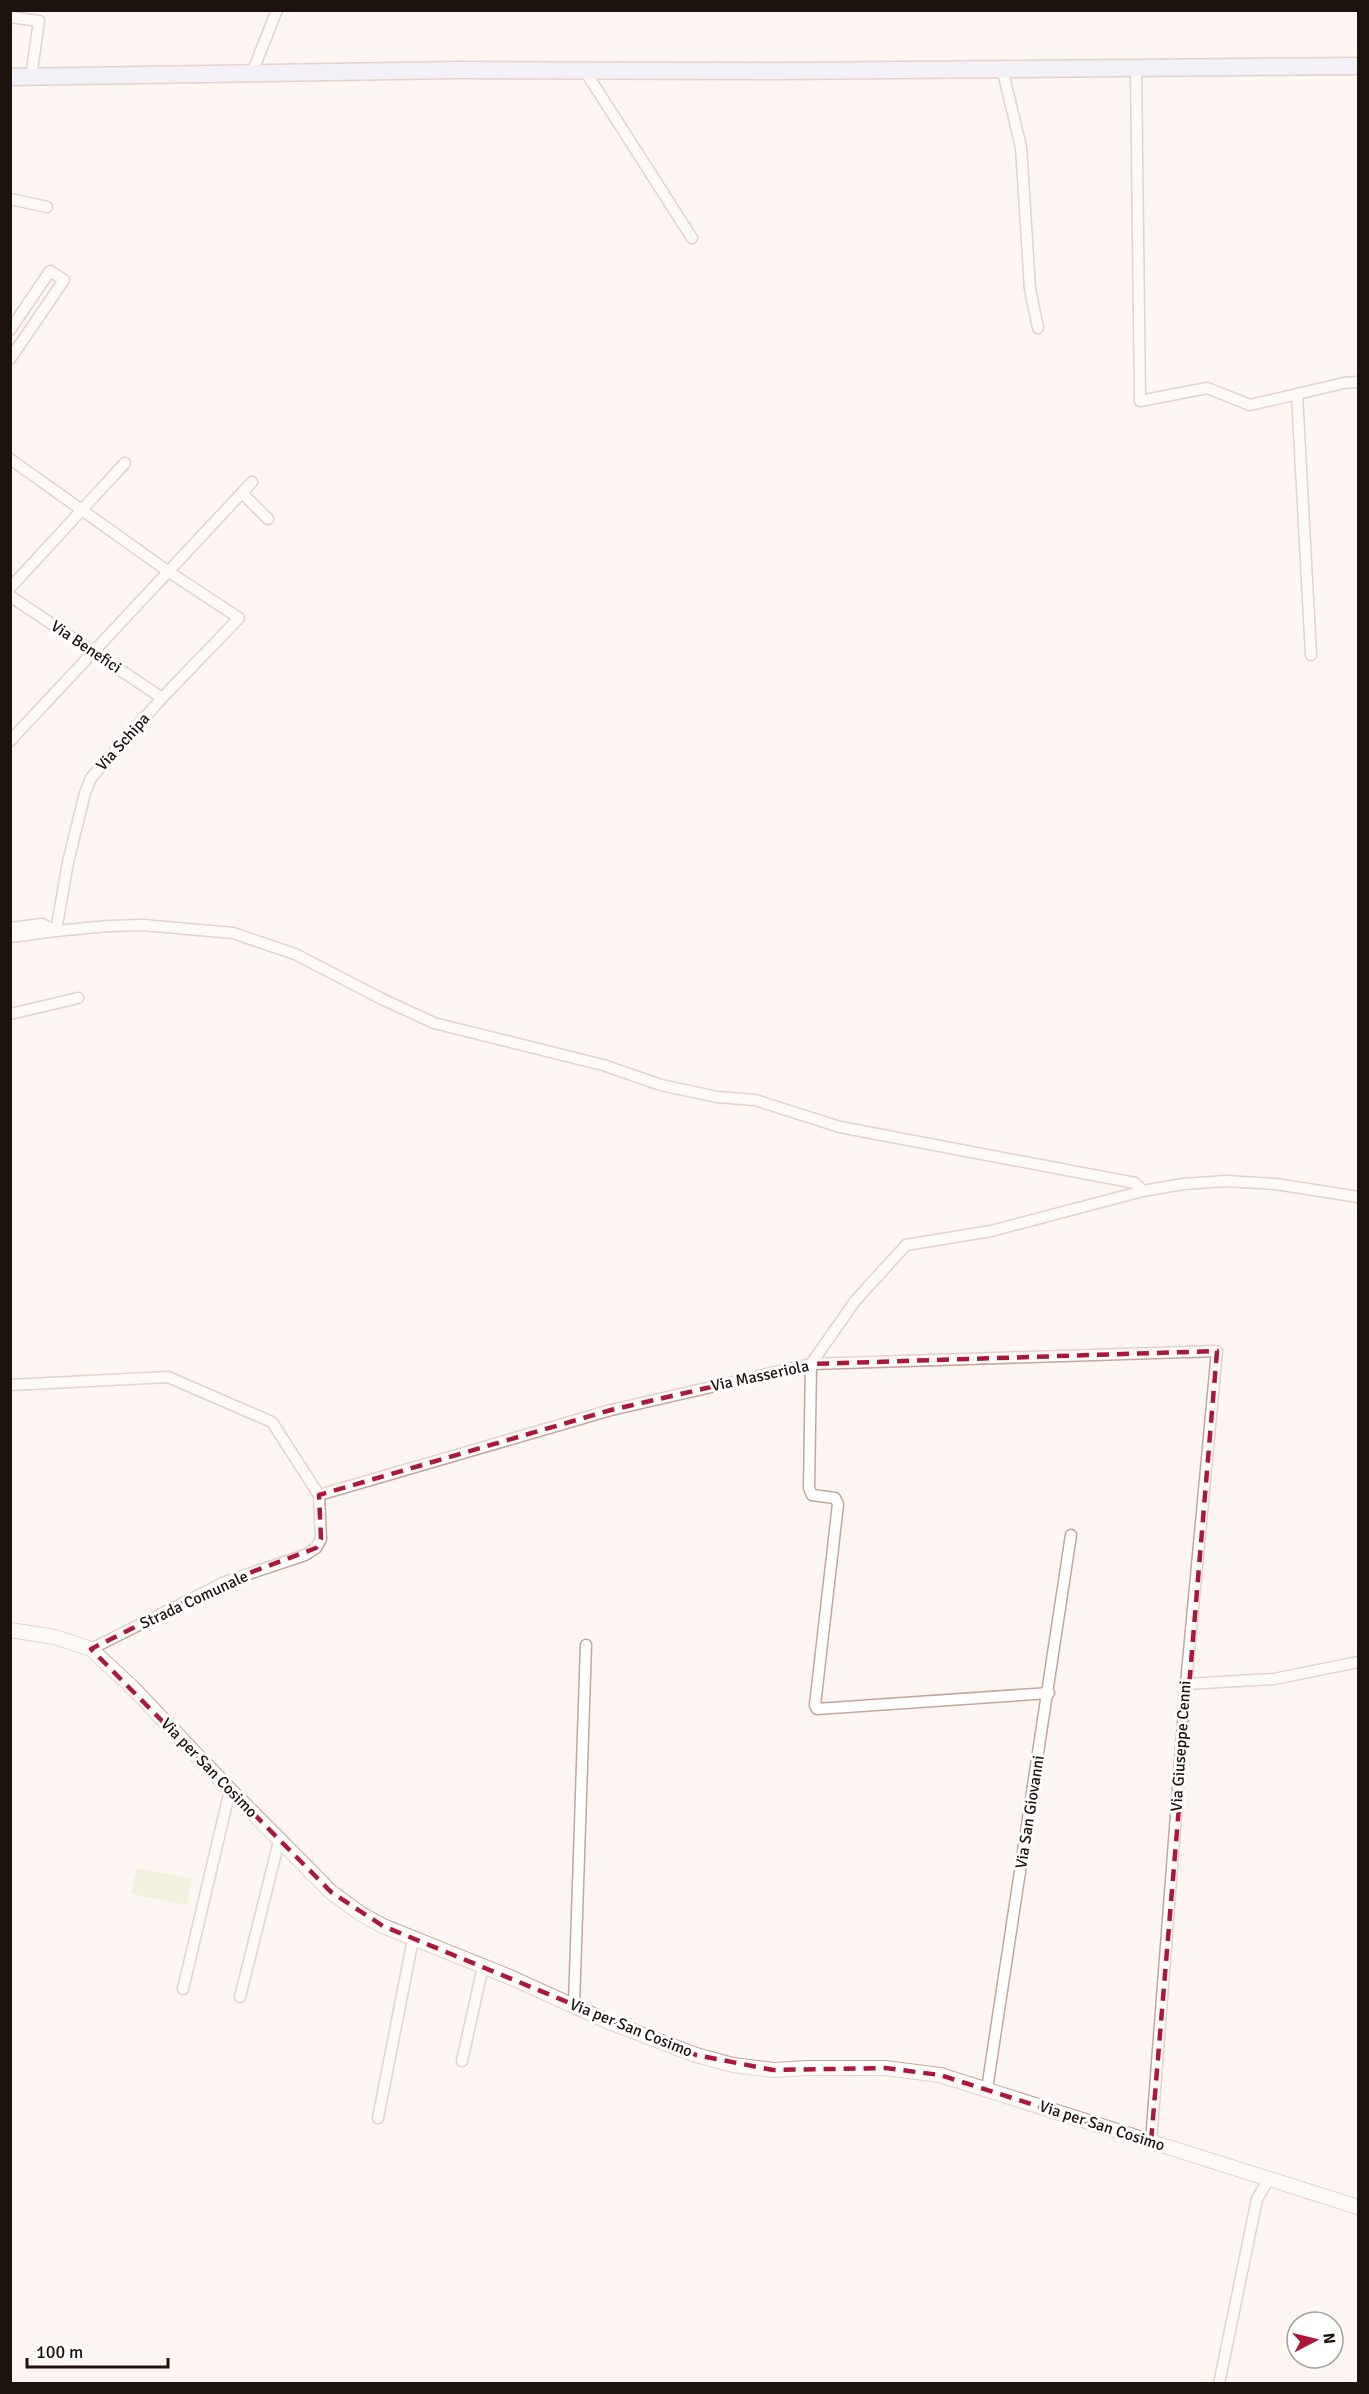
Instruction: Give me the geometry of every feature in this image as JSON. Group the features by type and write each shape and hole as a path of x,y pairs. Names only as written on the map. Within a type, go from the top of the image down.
{"main road":[{"path":"10,77 252,73 1359,66"}],"street":[{"path":"252,73 277,10"},
{"path":"10,17 39,21 32,76"},
{"path":"1002,68 1021,147 1030,289 1038,328"},
{"path":"1136,69 1140,401 1207,388 1251,405 1344,383 1359,382"},
{"path":"585,71 692,238"},
{"path":"10,199 47,207"},
{"path":"10,330 50,271 64,280 10,359"},
{"path":"1297,394 1311,655"},
{"path":"10,459 169,572"},
{"path":"10,588 124,463"},
{"path":"10,741 252,482"},
{"path":"242,493 268,519"},
{"name":"Via Schipa","path":"56,931 68,862 85,793 91,778 162,698 239,618 169,572"},
{"name":"Via Benefici","path":"10,596 162,698"},
{"path":"10,928 42,924 56,931"},
{"path":"10,937 108,926 143,925 233,933 295,954 434,1023 603,1065 661,1085 717,1097 755,1100 840,1127 1135,1183 1143,1191"},
{"path":"10,1014 78,998"},
{"path":"1049,1693 818,1709 815,1705 838,1504 835,1498 812,1495 809,1488 812,1364 855,1301 906,1245 991,1231 1143,1191 1183,1184 1226,1181 1276,1184 1359,1197"},
{"name":"Via Masseriola","path":"319,1495 611,1410 812,1364 1217,1351"},
{"name":"Via Giuseppe Cenni","path":"1151,2142 1186,1683 1217,1351"},
{"path":"10,1385 168,1377 272,1422 319,1495"},
{"name":"Strada Comunale","path":"91,1649 225,1582 305,1555 316,1548 321,1539 319,1495"},
{"name":"Via San Giovanni","path":"987,2089 1049,1693 1071,1535"},
{"name":"Via per San Cosimo","path":"10,1630 55,1637 91,1649 133,1688 279,1841 345,1903 383,1926 413,1939 483,1966 609,2022 696,2055 733,2065 773,2070 885,2068 940,2075 1359,2207"},
{"path":"574,2006 586,1645"},
{"path":"1186,1683 1274,1679 1359,1662"},
{"path":"183,1989 230,1790"},
{"path":"240,1997 279,1841"},
{"path":"378,2118 413,1939"},
{"path":"462,2061 483,1966"},
{"path":"1219,2384 1257,2199 1268,2180"}],"highlighted area":[{"path":"1217,1351 1151,2142 940,2075 885,2068 773,2070 696,2055 383,1926 331,1892 91,1649 225,1582 316,1548 321,1539 319,1495 611,1410 811,1364"}],"green space":[{"path":"137,1868 192,1879 187,1905 131,1894"}]}
